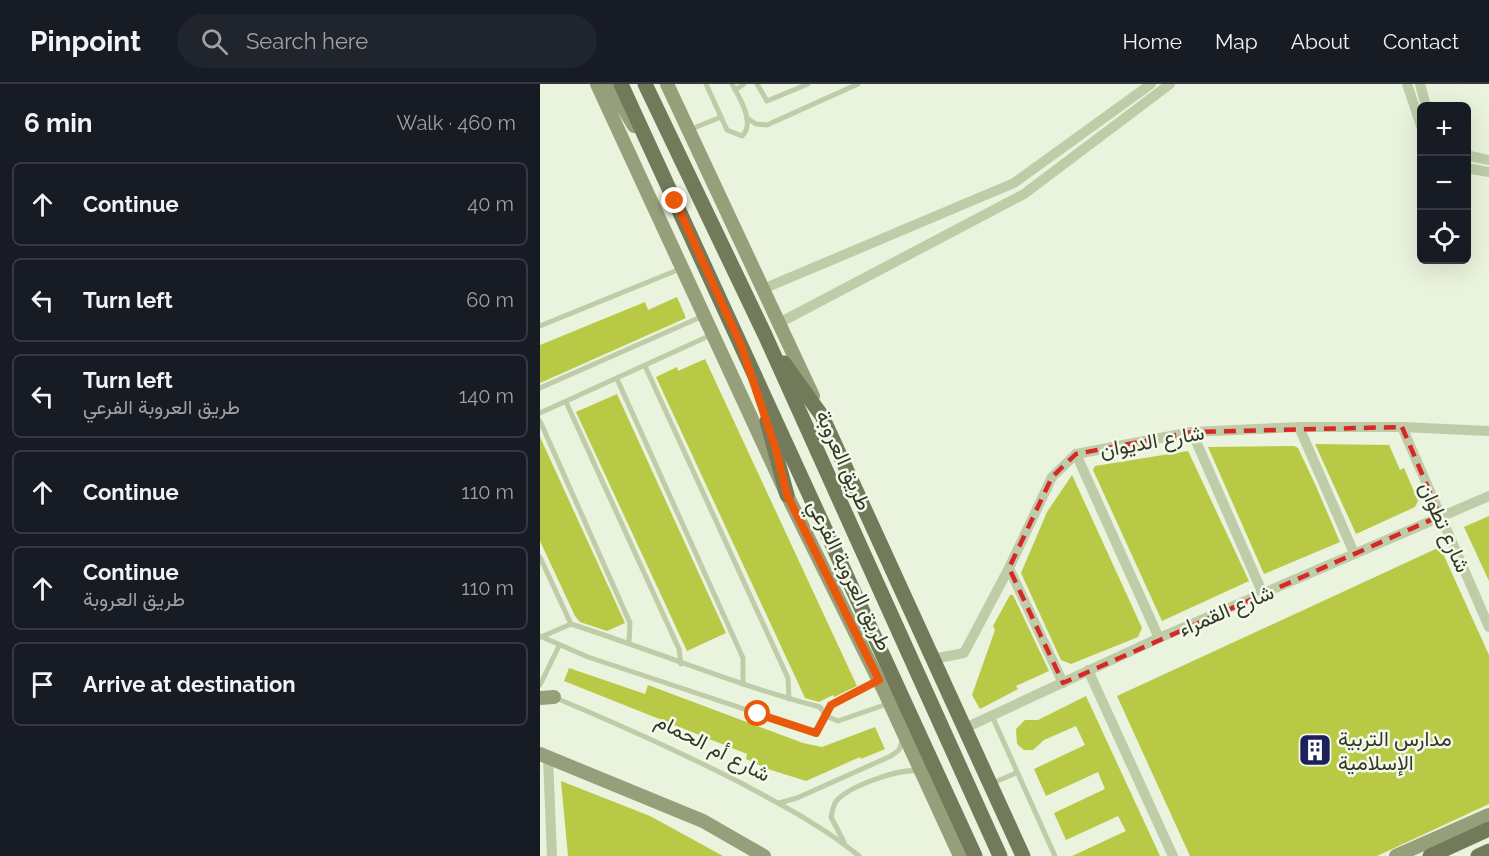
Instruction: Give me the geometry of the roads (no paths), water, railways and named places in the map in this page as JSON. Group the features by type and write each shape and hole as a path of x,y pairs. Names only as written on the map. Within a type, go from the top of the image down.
{"main road":[{"path":"621,84 975,856"},
{"name":"طريق العروبة","path":"645,84 765,335 1000,856"},
{"name":"طريق العروبة الفرعي","path":"765,335 822,417 1023,856"},
{"path":"741,345 776,450 787,495"},
{"path":"1430,856 1489,829"},
{"path":"1478,856 1489,851"}],"street":[{"name":"طريق العروبة الفرعي","path":"597,84 787,495 879,680 960,856"},
{"path":"609,84 664,177"},
{"path":"651,84 666,129"},
{"name":"طريق العروبة الفرعي","path":"667,84 822,417"},
{"path":"763,289 1014,183 1151,84"},
{"path":"779,323 1024,194 1170,84"},
{"path":"1407,84 1417,114"},
{"path":"1420,84 1425,102"},
{"path":"1471,156 1489,160"},
{"path":"1471,169 1489,172"},
{"path":"1299,427 1354,553"},
{"name":"شارع الديوان","path":"933,659 964,653 1009,568 1052,477 1076,454 1192,432 1299,427 1402,427 1489,431"},
{"name":"شارع تطوان","path":"1402,427 1489,627"},
{"path":"1192,432 1263,594"},
{"path":"1076,454 1159,638"},
{"name":"شارع القمراء","path":"965,728 1159,638 1489,496"},
{"path":"1009,568 1063,682"},
{"path":"1088,670 1173,856"},
{"path":"552,856 544,756 630,789 703,821 764,856"},
{"path":"1396,856 1489,815"}],"lane":[{"path":"706,84 727,130 737,136 746,132 747,118 734,87 744,84"},
{"path":"757,84 768,101 808,84"},
{"path":"789,84 792,91"},
{"path":"747,118 756,124 767,124 858,84"},
{"path":"689,130 721,117"},
{"path":"540,326 681,269"},
{"path":"540,388 704,316"},
{"path":"540,413 712,334"},
{"path":"645,366 788,678 789,699"},
{"path":"617,379 743,658 743,684"},
{"path":"566,402 679,649 681,664"},
{"path":"540,421 630,623 629,643"},
{"path":"540,557 571,624"},
{"path":"540,637 571,624 629,643 681,664 820,707 826,716 838,721 890,703"},
{"path":"540,637 559,646 816,733 831,705 879,680"},
{"path":"540,685 559,646"},
{"name":"شارع أم الحمام","path":"540,690 547,698 658,741 779,803 845,844 859,856"},
{"path":"992,716 1055,856"},
{"path":"779,803 797,798 891,756 899,750 905,736"},
{"path":"845,844 831,817 835,802 848,791 906,769 921,771"},
{"path":"990,784 1016,773"}],"place":[{"name":"مدارس التربية الإسلامية","path":"1315,750"}]}
